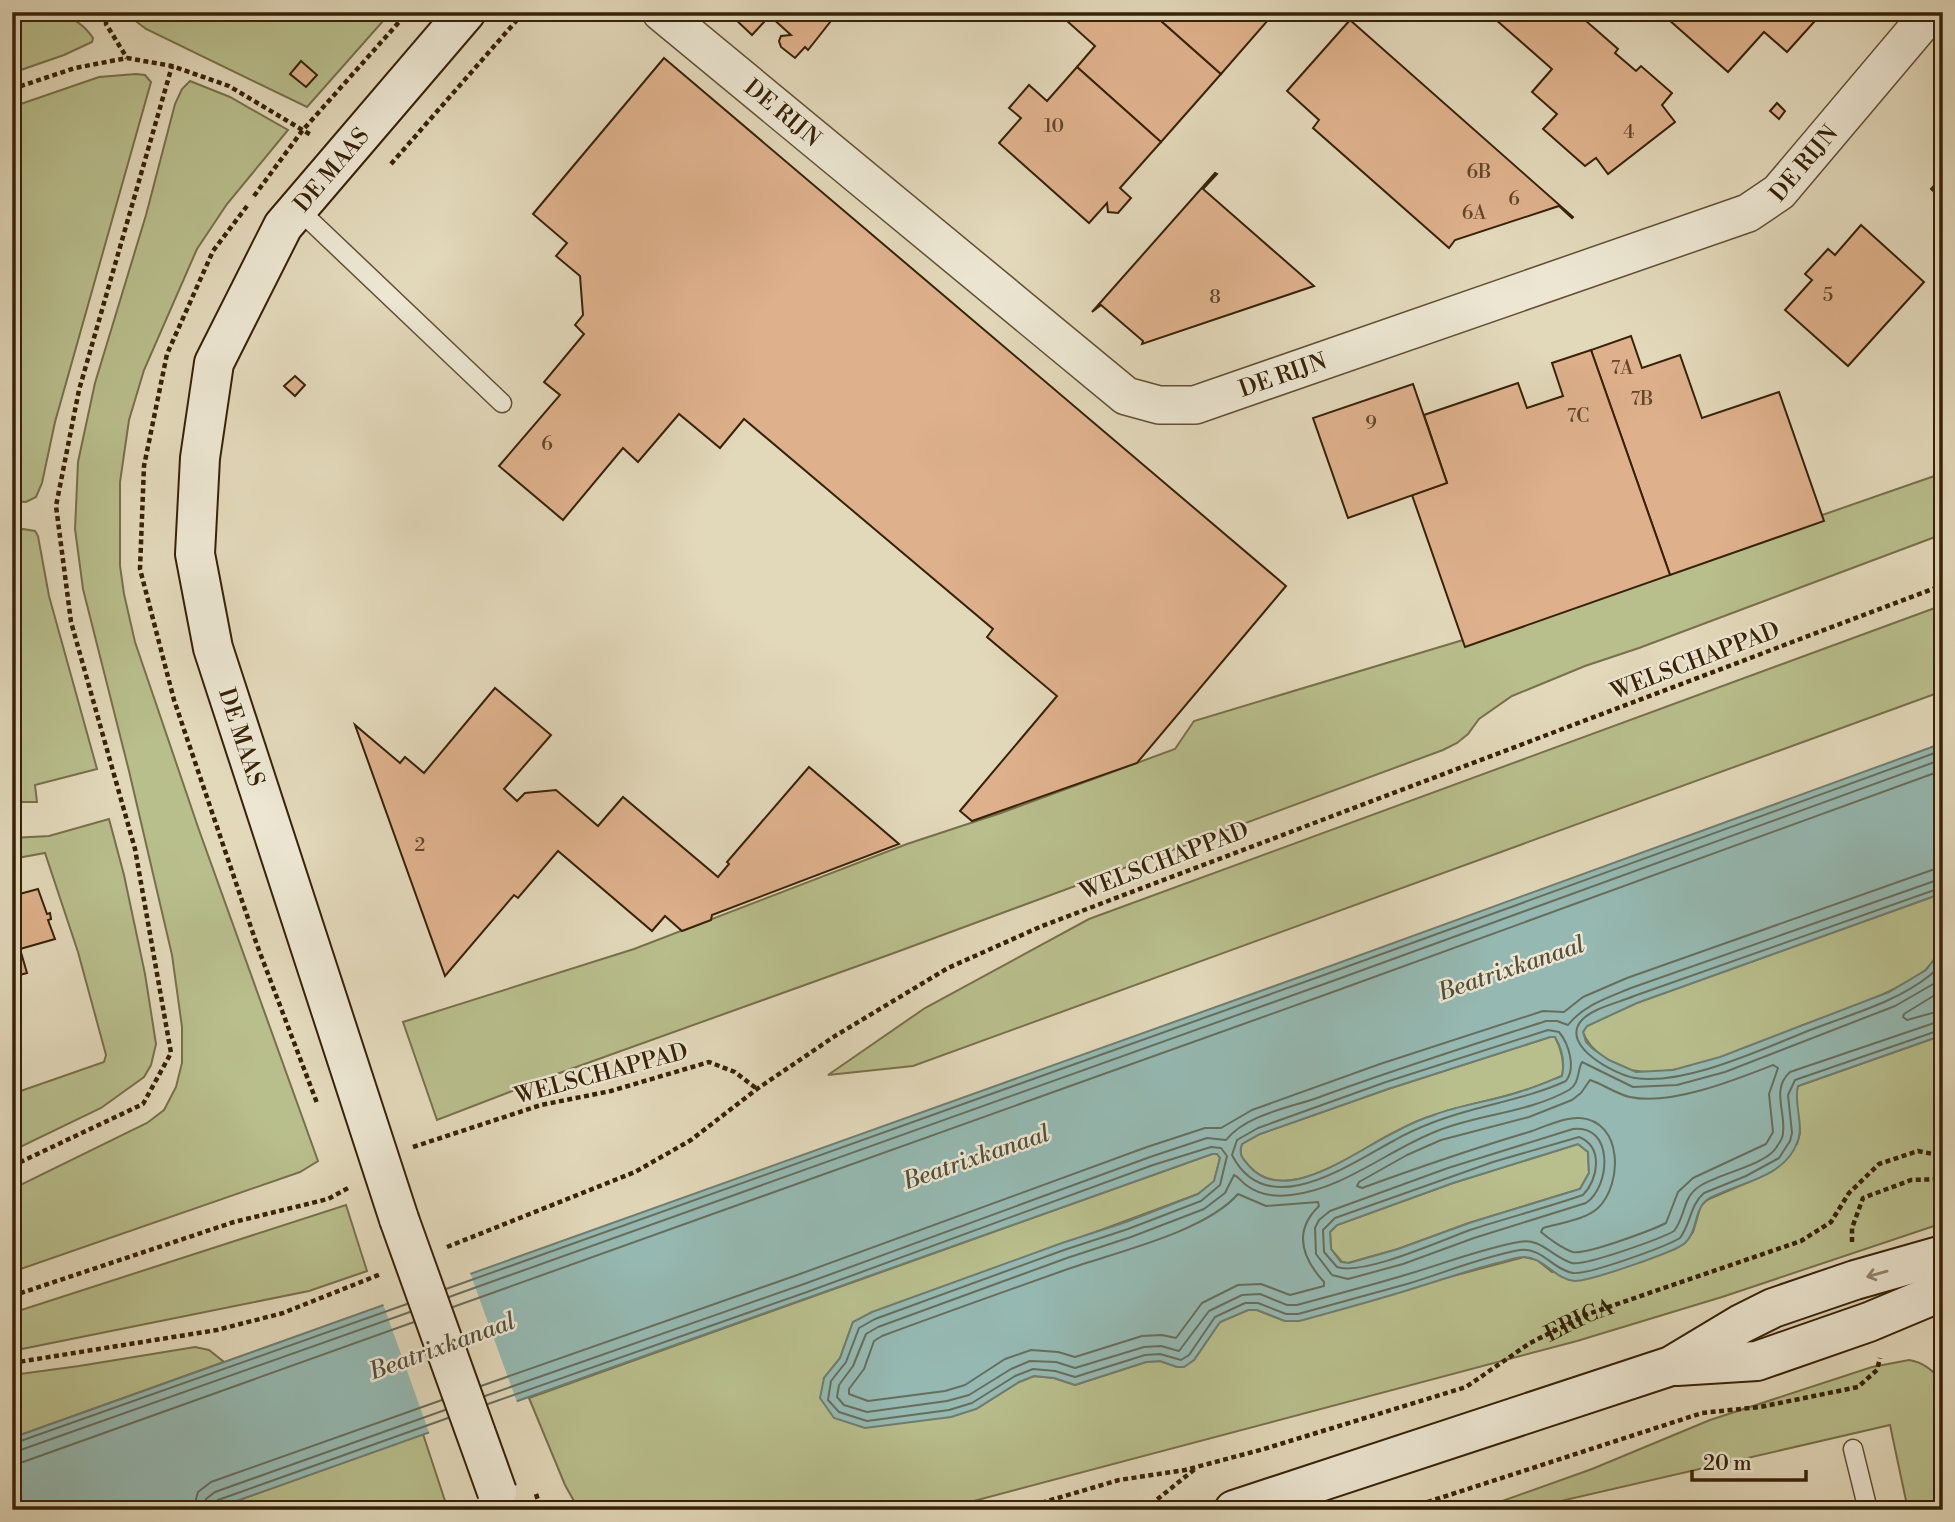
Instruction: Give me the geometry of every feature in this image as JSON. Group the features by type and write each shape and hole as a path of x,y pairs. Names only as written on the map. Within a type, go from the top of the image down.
{"street":[{"name":"DE MAAS","path":"466,12 283,226 214,363 200,458 195,554 213,648 399,1219 501,1501"},
{"name":"DE RIJN","path":"661,12 1126,396 1159,405 1195,405 1748,213 1779,192 1931,12"},
{"path":"1234,1510 1671,1366 1773,1308 1855,1280 1943,1255"},
{"path":"1671,1366 1757,1361 1869,1322 1943,1291"}],"lane":[{"path":"298,209 502,403"},
{"path":"1853,1449 1868,1510"}],"path":[{"path":"92,12 106,24 127,58"},
{"path":"106,12 106,24"},
{"name":"DE MAAS","path":"390,165 524,12"},
{"path":"12,89 75,68 127,58 172,66 229,86 302,131"},
{"path":"12,1166 143,1104 171,1054 135,849 71,622 56,506 79,390 172,66"},
{"name":"WELSCHAPPAD","path":"418,1145 541,1105 611,1091 709,1062 735,1072 757,1089 835,1036 948,968 1042,926 1943,584"},
{"name":"ERICA","path":"1017,1510 1119,1480 1198,1466 1264,1449 1466,1387 1530,1343 1588,1314 1801,1241 1831,1222 1849,1193 1879,1164 1918,1151 1943,1156"},
{"path":"12,1296 234,1222 328,1199 351,1186"},
{"path":"1403,1510 1702,1413 1805,1399"},
{"name":"ERICA","path":"1144,1510 1198,1466"}],"green space":[{"path":"12,12 46,12 67,17 85,28 93,38 92,42 12,73"},
{"path":"124,12 391,12 307,107 146,29"},
{"path":"145,75 151,82 55,422 42,483 36,497 26,502 12,501 12,107 99,77"},
{"path":"190,81 230,97 288,130 227,204 197,249 144,370 129,420 120,482 120,566 135,642 199,830 318,1161 300,1172 12,1272 12,1189 147,1123 164,1110 176,1087 182,1063 182,1027 172,955 83,589 75,529 78,462 95,383 146,215 175,104 182,89"},
{"path":"1943,473 1943,534 1585,666 1512,696 1479,719 1457,743 1443,750 437,1120 403,1022 634,949 907,844 1001,813 1175,749 1194,721 1463,640"},
{"path":"12,530 35,531 38,536 49,596 97,769 35,785 37,802 12,802"},
{"path":"1943,605 1943,691 913,1066 828,1075 925,1008 1089,919"},
{"path":"109,819 145,974 156,1044 151,1065 144,1077 101,1108 12,1151 12,1094 104,1062 106,1055 78,952 45,853 12,859 12,838 49,836"},
{"path":"1943,893 1942,946 1923,972 1879,996 1742,1050 1699,1065 1656,1072 1637,1071 1621,1067 1605,1058 1591,1046 1583,1032 1587,1026 1636,1003"},
{"path":"1943,1035 1943,1223 1722,1297 1577,1341 940,1510 579,1510 565,1485 529,1398 1212,1154 1217,1154 1220,1158 1214,1182 1198,1194 853,1322 840,1358 824,1378 976,1409 1019,1382 1034,1376 1054,1378 1075,1385 1146,1362 1160,1361 1177,1367 1194,1360 1220,1322 1248,1310 1257,1310 1285,1321 1524,1257 1537,1260 1552,1272 1610,1272 1685,1243 1693,1232 1701,1205 1749,1182 1797,1144 1800,1133 1795,1095 1798,1086"},
{"path":"1555,1037 1561,1051 1562,1076 1532,1088 1419,1120 1323,1171 1283,1181 1265,1178 1242,1157 1242,1144 1260,1134"},
{"path":"1578,1144 1588,1152 1589,1173 1580,1189 1348,1263 1342,1262 1331,1249 1330,1232 1337,1225 1453,1183"},
{"path":"346,1205 367,1271 309,1291 12,1351 12,1313"},
{"path":"195,1347 209,1350 224,1362 12,1438 12,1375"},
{"path":"1909,1360 1928,1368 1943,1383 1943,1510 1908,1510 1890,1425 1522,1510 1477,1510 1592,1469 1710,1420 1872,1367"},
{"path":"423,1434 448,1510 211,1510"}],"water":[{"name":"Beatrixkanaal","path":"1943,743 1943,893 1637,1003 1587,1026 1583,1032 1586,1042 1593,1049 1609,1060 1636,1072 1673,1070 1720,1057 1889,992 1926,970 1943,948 1943,1035 1798,1086 1799,1136 1791,1155 1772,1172 1710,1198 1701,1207 1685,1243 1666,1253 1575,1281 1561,1277 1537,1260 1523,1257 1299,1321 1285,1321 1257,1310 1248,1310 1220,1322 1194,1360 1184,1367 1160,1361 1146,1362 1075,1385 1054,1378 1034,1376 1019,1382 976,1409 951,1417 865,1428 834,1418 820,1398 824,1378 840,1358 853,1322 872,1312 1198,1194 1214,1181 1220,1158 1217,1154 1212,1154 211,1510 12,1510 12,1438 1322,969","holes":["1555,1037 1561,1051 1562,1076 1532,1088 1424,1118 1322,1171 1283,1181 1265,1178 1242,1157 1242,1144 1260,1134","1578,1144 1588,1152 1589,1173 1580,1189 1349,1263 1341,1262 1331,1249 1330,1232 1337,1225 1453,1183"]}],"pier":[{"path":"469,1270 518,1405 430,1435 382,1301"}],"building":[{"path":"741,12 752,12 764,22 752,35 735,19"},
{"path":"776,12 838,12 808,50 805,47 795,58 781,47 781,36 791,35 771,17"},
{"path":"1057,12 1151,12 1221,74 1161,142 1077,67 1095,46"},
{"path":"1151,12 1275,12 1221,74"},
{"path":"1487,12 1594,12 1586,21 1618,49 1615,53 1636,71 1641,66 1672,93 1662,105 1675,122 1608,174 1596,158 1585,166 1543,129 1557,114 1532,92 1552,69"},
{"path":"1660,12 1823,12 1787,52 1764,32 1728,72"},
{"path":"1350,20 1573,217 1559,206 1455,240 1449,248 1313,128 1319,120 1287,91"},
{"path":"664,58 1286,586 1137,763 972,821 960,811 1057,696 987,637 993,629 744,419 720,448 679,414 638,462 623,448 563,520 499,466 560,395 544,382 584,334 575,325 583,315 580,276 556,256 567,243 533,214"},
{"path":"301,61 317,75 306,87 290,74"},
{"path":"1077,67 1161,142 1120,188 1131,198 1118,213 1108,212 1107,203 1089,223 999,143 1021,118 1009,108 1029,85 1047,101"},
{"path":"1777,103 1785,111 1779,119 1770,111"},
{"path":"1215,173 1217,174 1203,189 1314,286 1142,344 1143,341 1101,305 1092,312"},
{"path":"1943,176 1943,200 1931,189"},
{"path":"1861,225 1924,282 1848,366 1785,310 1812,280 1805,274 1828,249 1835,255"},
{"path":"1631,336 1642,368 1680,355 1702,418 1779,392 1824,521 1670,575 1591,350"},
{"path":"1591,350 1670,575 1465,647 1412,495 1447,483 1424,415 1518,383 1527,408 1563,396 1552,363"},
{"path":"295,376 305,385 295,396 284,386"},
{"path":"1413,384 1447,483 1348,518 1313,418"},
{"path":"495,688 551,735 504,789 517,801 525,793 556,790 598,826 623,797 718,877 729,864 727,862 809,767 899,844 712,915 711,920 682,931 665,916 652,931 558,851 518,898 514,895 445,976 355,725 400,763 405,757 424,773"},
{"path":"38,889 47,914 50,913 51,919 48,920 55,939 20,949 27,973 12,977 12,896"}]}
